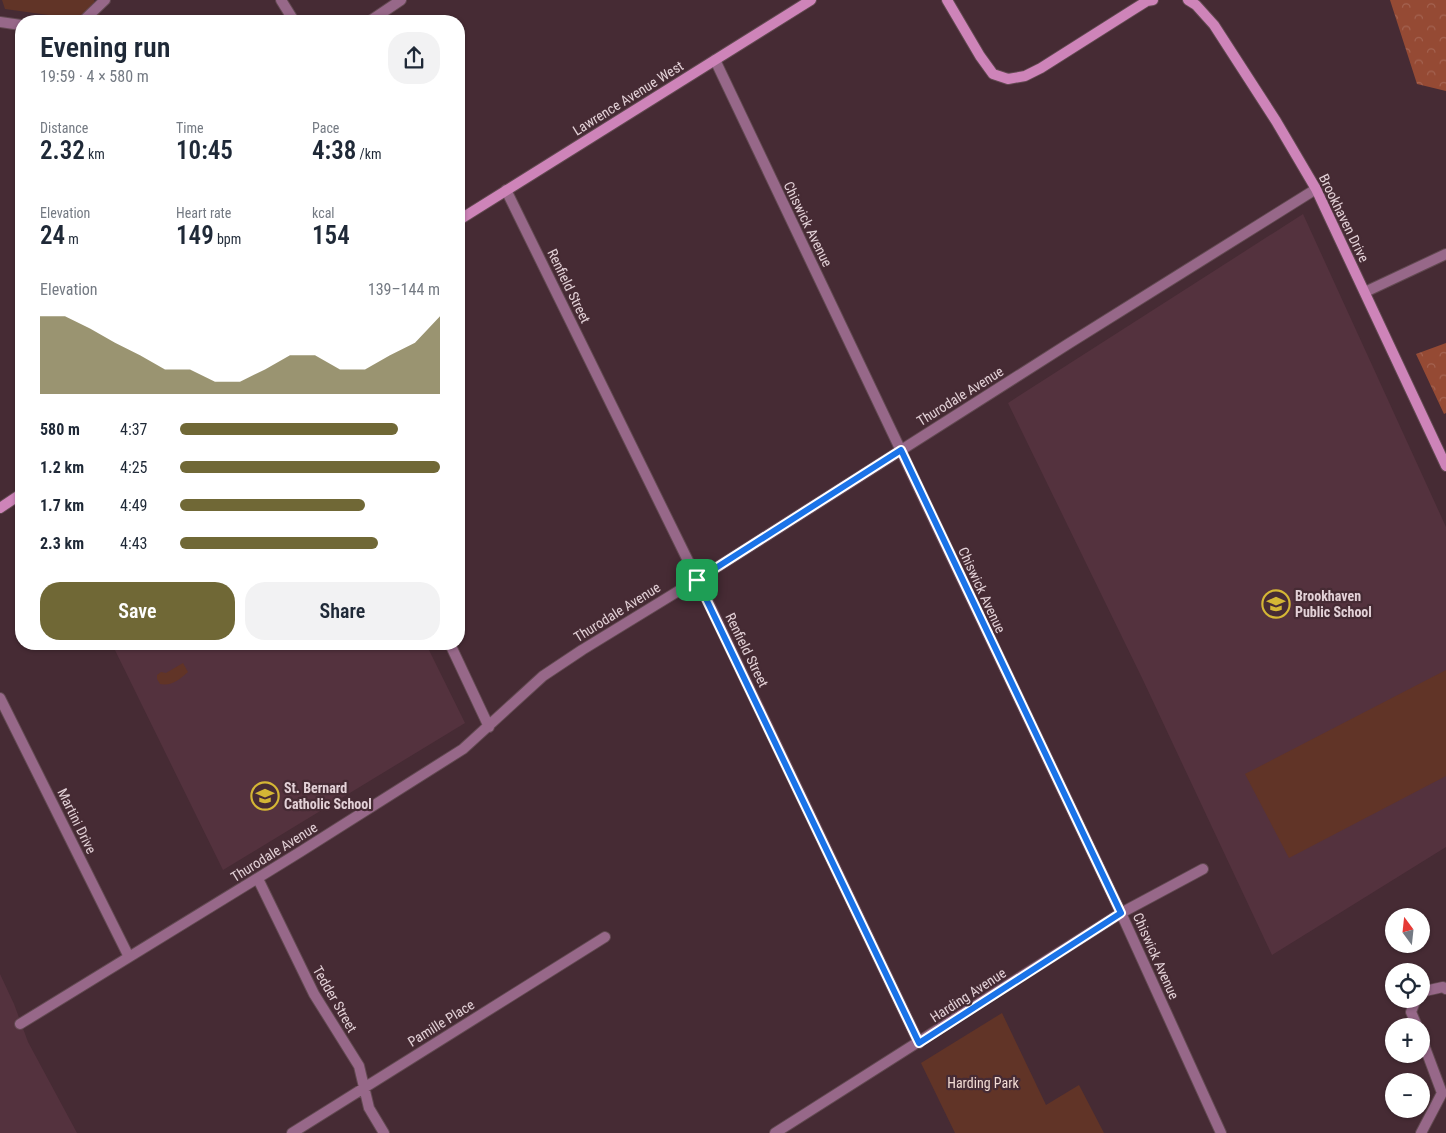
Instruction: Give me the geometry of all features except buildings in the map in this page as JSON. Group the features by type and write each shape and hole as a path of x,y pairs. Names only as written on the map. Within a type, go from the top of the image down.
{"street":[{"path":"89,15 105,0"},
{"path":"281,0 290,15"},
{"path":"379,15 401,0"},
{"name":"Lawrence Avenue West","path":"465,216 811,0"},
{"path":"947,0 980,56 993,74 1008,79 1025,76 1041,68 1147,1 1153,0"},
{"name":"Brookhaven Drive","path":"1188,0 1196,5 1214,25 1276,121 1316,189 1446,466"},
{"path":"0,22 15,24"},
{"name":"Chiswick Avenue","path":"715,60 1121,913 1221,1133"},
{"name":"Thurodale Avenue","path":"20,1024 258,879 463,749 543,676 1316,189"},
{"name":"Renfield Street","path":"506,190 697,580 919,1043"},
{"path":"1365,292 1446,254"},
{"path":"0,508 15,498"},
{"path":"453,650 489,727"},
{"name":"Martini Drive","path":"0,698 129,957"},
{"name":"Harding Avenue","path":"775,1133 1121,913 1203,869"},
{"name":"Tedder Street","path":"258,879 314,994 359,1066 369,1108 384,1133"},
{"name":"Pamille Place","path":"292,1133 606,937"},
{"path":"1430,990 1443,987 1446,989"},
{"path":"1421,1133 1444,1093 1430,1059"}],"shaded area":[{"name":"Brookhaven Public School","path":"1303,214 1446,527 1446,847 1272,955 1143,680 1008,403"},
{"name":"St. Bernard Catholic School","path":"115,650 429,650 465,723 223,870"},
{"path":"0,974 14,1004 28,1042 77,1133 0,1133"}],"green space":[{"path":"2,0 94,0 100,15 48,15 5,9"},
{"path":"1390,0 1446,0 1446,91 1417,84"},
{"path":"1446,343 1446,413 1444,414 1416,354"},
{"path":"183,663 188,672 182,678 168,684 160,684 157,675 161,672 166,673"},
{"path":"1446,670 1446,776 1289,858 1245,774"},
{"name":"Harding Park","path":"1002,1013 1046,1105 1079,1085 1104,1133 955,1133 921,1063"}],"place":[{"name":"Brookhaven Public School","path":"1276,604"},
{"name":"St. Bernard Catholic School","path":"265,796"}],"route":[{"path":"901,450 1121,913 919,1043 908,1016 697,580 901,450"}]}
